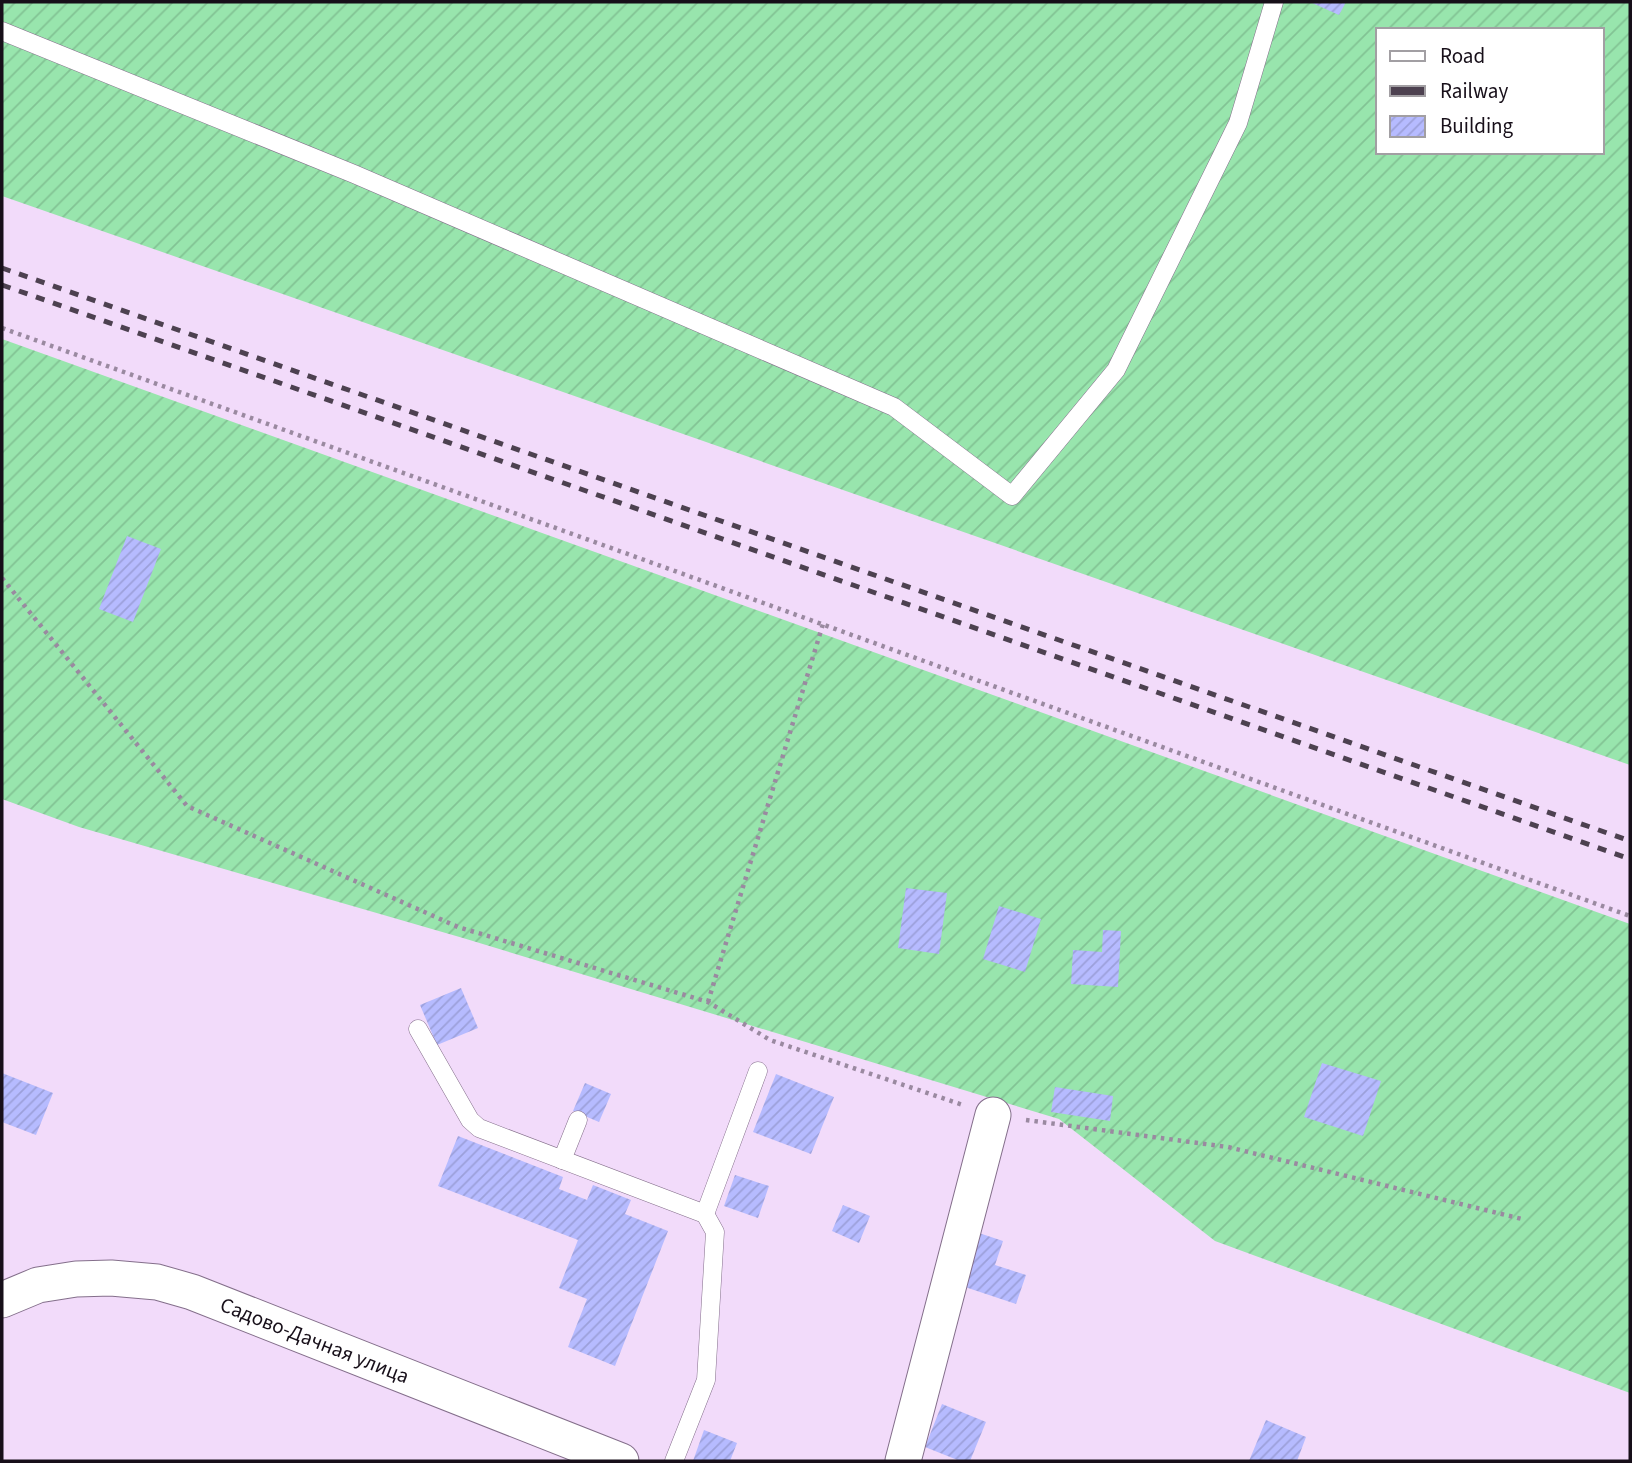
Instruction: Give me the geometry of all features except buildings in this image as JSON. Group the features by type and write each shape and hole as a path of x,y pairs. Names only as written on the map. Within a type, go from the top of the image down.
{"street":[{"path":"903,1461 993,1115"},
{"name":"Садово-Дачная улица","path":"2,1300 38,1285 76,1279 111,1278 157,1282 192,1292 621,1461"}],"lane":[{"path":"2,31 354,174 894,407 1012,496 1116,370 1238,124 1274,2"},
{"path":"418,1029 470,1121 479,1128 705,1214 715,1232 706,1380 674,1461"},
{"path":"705,1214 758,1071"},
{"path":"562,1160 578,1120"}],"path":[{"path":"2,328 1630,916"},
{"path":"2,578 187,806 458,926 708,1002 770,1040 993,1115 1228,1147 1522,1219"},
{"path":"708,1002 823,624"}],"green space":[{"path":"2,2 1630,2 1630,765 2,196"},
{"path":"2,339 1630,924 1630,1393 1215,1241 1059,1119 463,938 79,827 2,799"}],"railway":[{"path":"2,268 1630,841"},
{"path":"2,285 1630,859"}]}
